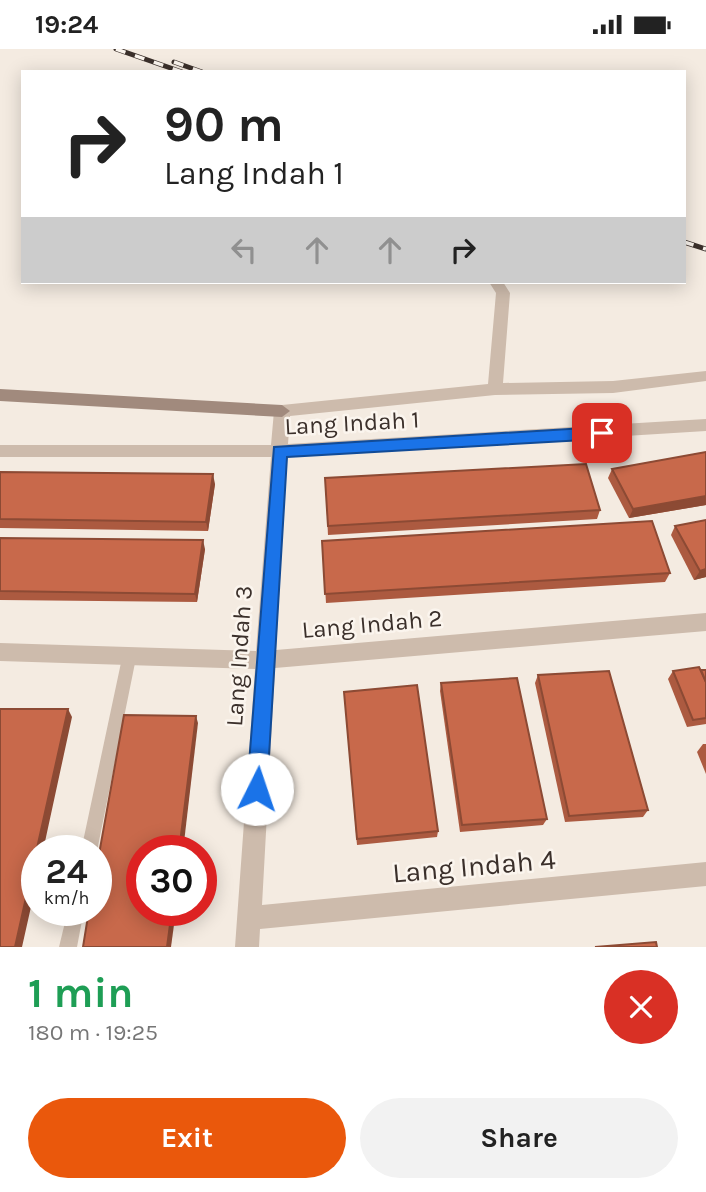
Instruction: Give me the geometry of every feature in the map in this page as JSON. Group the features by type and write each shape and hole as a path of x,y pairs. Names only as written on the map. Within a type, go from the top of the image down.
{"street":[{"path":"495,389 503,293 497,284"},
{"path":"0,395 282,411 495,389 612,387 706,376"},
{"name":"Lang Indah 3","path":"247,947 282,411"},
{"name":"Lang Indah 1","path":"0,451 279,451 706,425"},
{"name":"Lang Indah 2","path":"0,652 129,658 265,660 706,622"},
{"name":"Lang Indah 4","path":"248,918 706,874"}],"lane":[{"path":"92,835 129,658"},
{"path":"68,947 73,926"}],"building":[{"path":"706,452 706,496 633,509 612,469"},
{"path":"586,464 600,510 328,526 325,478"},
{"path":"0,472 213,474 206,522 0,519"},
{"path":"706,520 706,569 700,571 675,526"},
{"path":"652,521 670,573 325,594 322,541"},
{"path":"0,538 203,540 195,594 0,591"},
{"path":"699,667 706,682 706,718 693,720 673,671"},
{"path":"609,671 648,810 569,816 538,675"},
{"path":"517,678 547,819 462,825 441,683"},
{"path":"417,685 438,831 357,839 344,692"},
{"path":"0,709 68,709 40,835 21,835 21,920 15,947 0,947"},
{"path":"124,715 196,716 181,835 126,835 126,926 170,926 167,947 83,947 86,926 112,926 112,835 102,835"},
{"path":"656,942 657,947 595,947"}],"railway":[{"path":"116,49 176,70"},
{"path":"174,62 196,70"},
{"path":"686,243 706,249"}],"route":[{"path":"257,789 279,451 602,433"}]}
